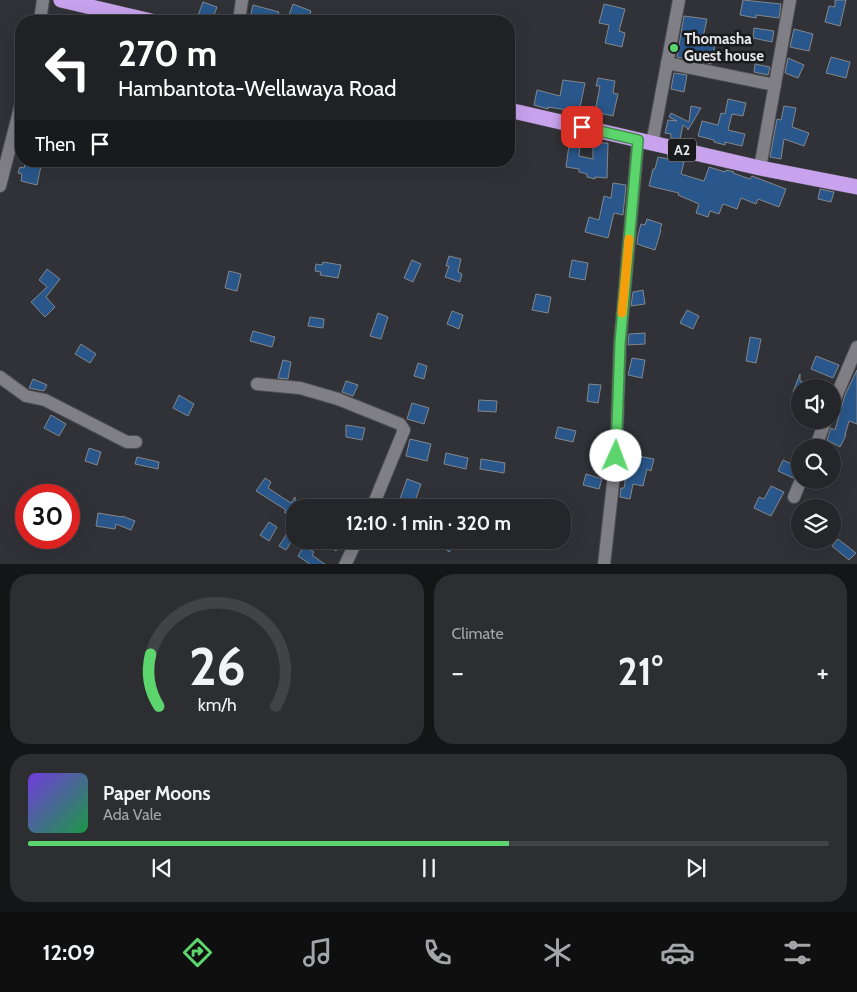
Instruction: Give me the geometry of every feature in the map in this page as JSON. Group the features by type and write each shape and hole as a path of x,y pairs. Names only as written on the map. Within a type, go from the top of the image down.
{"highway":[{"path":"61,0 125,15"},
{"name":"A2","path":"515,111 760,168 857,187"}],"street":[{"path":"41,15 43,0"},
{"path":"240,15 242,0"},
{"path":"604,564 616,456 620,343 645,142 667,63 679,0"},
{"path":"760,168 790,0"},
{"path":"667,63 775,85"},
{"path":"0,186 15,126"},
{"path":"841,385 857,348"},
{"path":"0,377 26,396 45,400 127,442 136,442"},
{"path":"257,384 300,388 338,399 400,424 404,430 376,499"},
{"path":"794,497 797,489"},
{"path":"345,564 352,549"}],"building":[{"path":"743,0 781,4 779,18 756,15 756,18 740,15"},
{"path":"835,0 846,0 840,26 825,22 829,6 835,7"},
{"path":"203,2 217,7 214,15 198,15"},
{"path":"293,4 311,11 310,15 289,15"},
{"path":"604,4 625,9 619,31 625,33 622,47 605,43 609,25 599,23"},
{"path":"253,5 279,12 278,15 251,15"},
{"path":"684,16 707,19 702,42 715,43 712,64 677,57"},
{"path":"754,28 774,31 772,42 753,38"},
{"path":"794,29 813,34 809,51 790,47"},
{"path":"831,57 850,62 846,78 826,73"},
{"path":"788,58 804,65 798,78 785,73"},
{"path":"755,64 770,67 768,75 754,72"},
{"path":"674,73 687,75 684,92 671,89"},
{"path":"598,78 615,81 613,93 618,94 613,116 595,112 600,86 596,86"},
{"path":"563,80 585,83 579,112 548,107 548,109 534,105 537,90 560,96"},
{"path":"728,99 746,103 743,116 732,114 728,130 745,134 742,146 725,142 725,145 698,136 702,121 718,125 721,113 725,114"},
{"path":"691,106 701,108 688,130 683,125 680,139 671,138 671,134 665,133 668,120 677,121 669,117 671,113 689,122"},
{"path":"784,106 796,108 792,127 809,133 804,146 784,139 781,159 770,157 777,119 781,120"},
{"path":"593,143 608,143 607,178 595,177 595,179 587,177 587,174 579,172 579,169 566,167 569,145 580,146 579,156 593,159"},
{"path":"658,157 684,162 681,174 704,181 709,167 725,172 726,170 734,172 750,179 752,176 786,189 779,207 758,199 756,204 741,198 737,209 723,204 719,214 710,211 708,217 696,213 699,204 678,195 679,193 649,186"},
{"path":"20,167 41,167 37,185 21,181 22,174 18,173"},
{"path":"613,183 626,185 623,215 614,213 608,238 585,232 589,217 599,220 604,196 611,198"},
{"path":"820,189 834,192 831,202 818,199"},
{"path":"647,219 662,224 655,250 637,244 641,224 645,225"},
{"path":"449,256 461,259 458,272 462,274 460,282 445,277 449,266 446,266"},
{"path":"412,260 421,264 413,282 404,278"},
{"path":"572,260 588,263 585,280 569,277"},
{"path":"323,262 341,265 338,278 320,275 321,272 315,271 316,264 322,265"},
{"path":"47,269 60,279 46,297 55,307 45,317 31,302 47,287 39,280"},
{"path":"229,271 241,274 237,291 225,288"},
{"path":"643,290 645,304 631,306 633,292"},
{"path":"536,294 551,297 548,313 532,310"},
{"path":"687,310 699,316 693,329 680,323"},
{"path":"452,311 463,315 459,329 447,324"},
{"path":"378,313 388,317 381,339 370,336"},
{"path":"310,317 324,319 323,328 308,326"},
{"path":"253,331 275,337 272,347 250,341"},
{"path":"645,333 645,344 628,345 629,334"},
{"path":"750,337 761,339 756,363 746,361"},
{"path":"81,344 96,354 90,363 75,354"},
{"path":"816,356 839,365 833,378 811,369"},
{"path":"632,358 645,360 642,378 628,375"},
{"path":"283,360 291,362 288,379 278,378"},
{"path":"418,363 427,366 424,379 414,376"},
{"path":"857,370 857,424 849,421 846,435 841,445 841,439 827,439 831,429 841,429 841,409 845,395"},
{"path":"33,379 47,385 44,391 29,388"},
{"path":"346,381 358,385 353,396 342,392"},
{"path":"589,384 601,385 598,403 587,401"},
{"path":"179,395 194,404 188,416 173,408"},
{"path":"479,400 497,401 496,412 478,411"},
{"path":"412,403 429,408 424,424 407,419"},
{"path":"51,415 66,424 59,436 44,428"},
{"path":"346,425 365,428 362,440 346,437"},
{"path":"558,427 576,431 573,442 555,438"},
{"path":"410,439 431,444 427,461 406,456"},
{"path":"89,448 101,452 97,465 85,461"},
{"path":"446,453 468,458 466,469 444,464"},
{"path":"638,456 654,459 651,471 647,469 643,486 633,484 630,499 620,497 621,488 624,488 627,470 634,471"},
{"path":"137,457 159,462 158,469 135,464"},
{"path":"481,459 505,463 504,473 480,469"},
{"path":"783,460 791,464 791,477 778,471"},
{"path":"586,474 602,479 599,489 583,485"},
{"path":"265,478 271,482 268,488 286,500 286,510 256,491"},
{"path":"407,479 421,484 416,499 400,499"},
{"path":"771,486 784,492 771,516 754,508 759,497 764,499"},
{"path":"98,513 122,516 135,521 131,530 116,524 115,529 96,526"},
{"path":"269,522 277,527 269,541 260,535"},
{"path":"286,535 287,549 286,550 279,546"},
{"path":"841,541 856,553 849,560 836,549 841,549"},
{"path":"302,549 309,549 314,552 312,555 325,564 310,564 298,556"}],"slow traffic":[{"path":"622,313 629,239"}],"place":[{"name":"Thomasha Guest house","path":"674,48"}],"route":[{"path":"582,127 638,140 620,343 616,456"}]}
